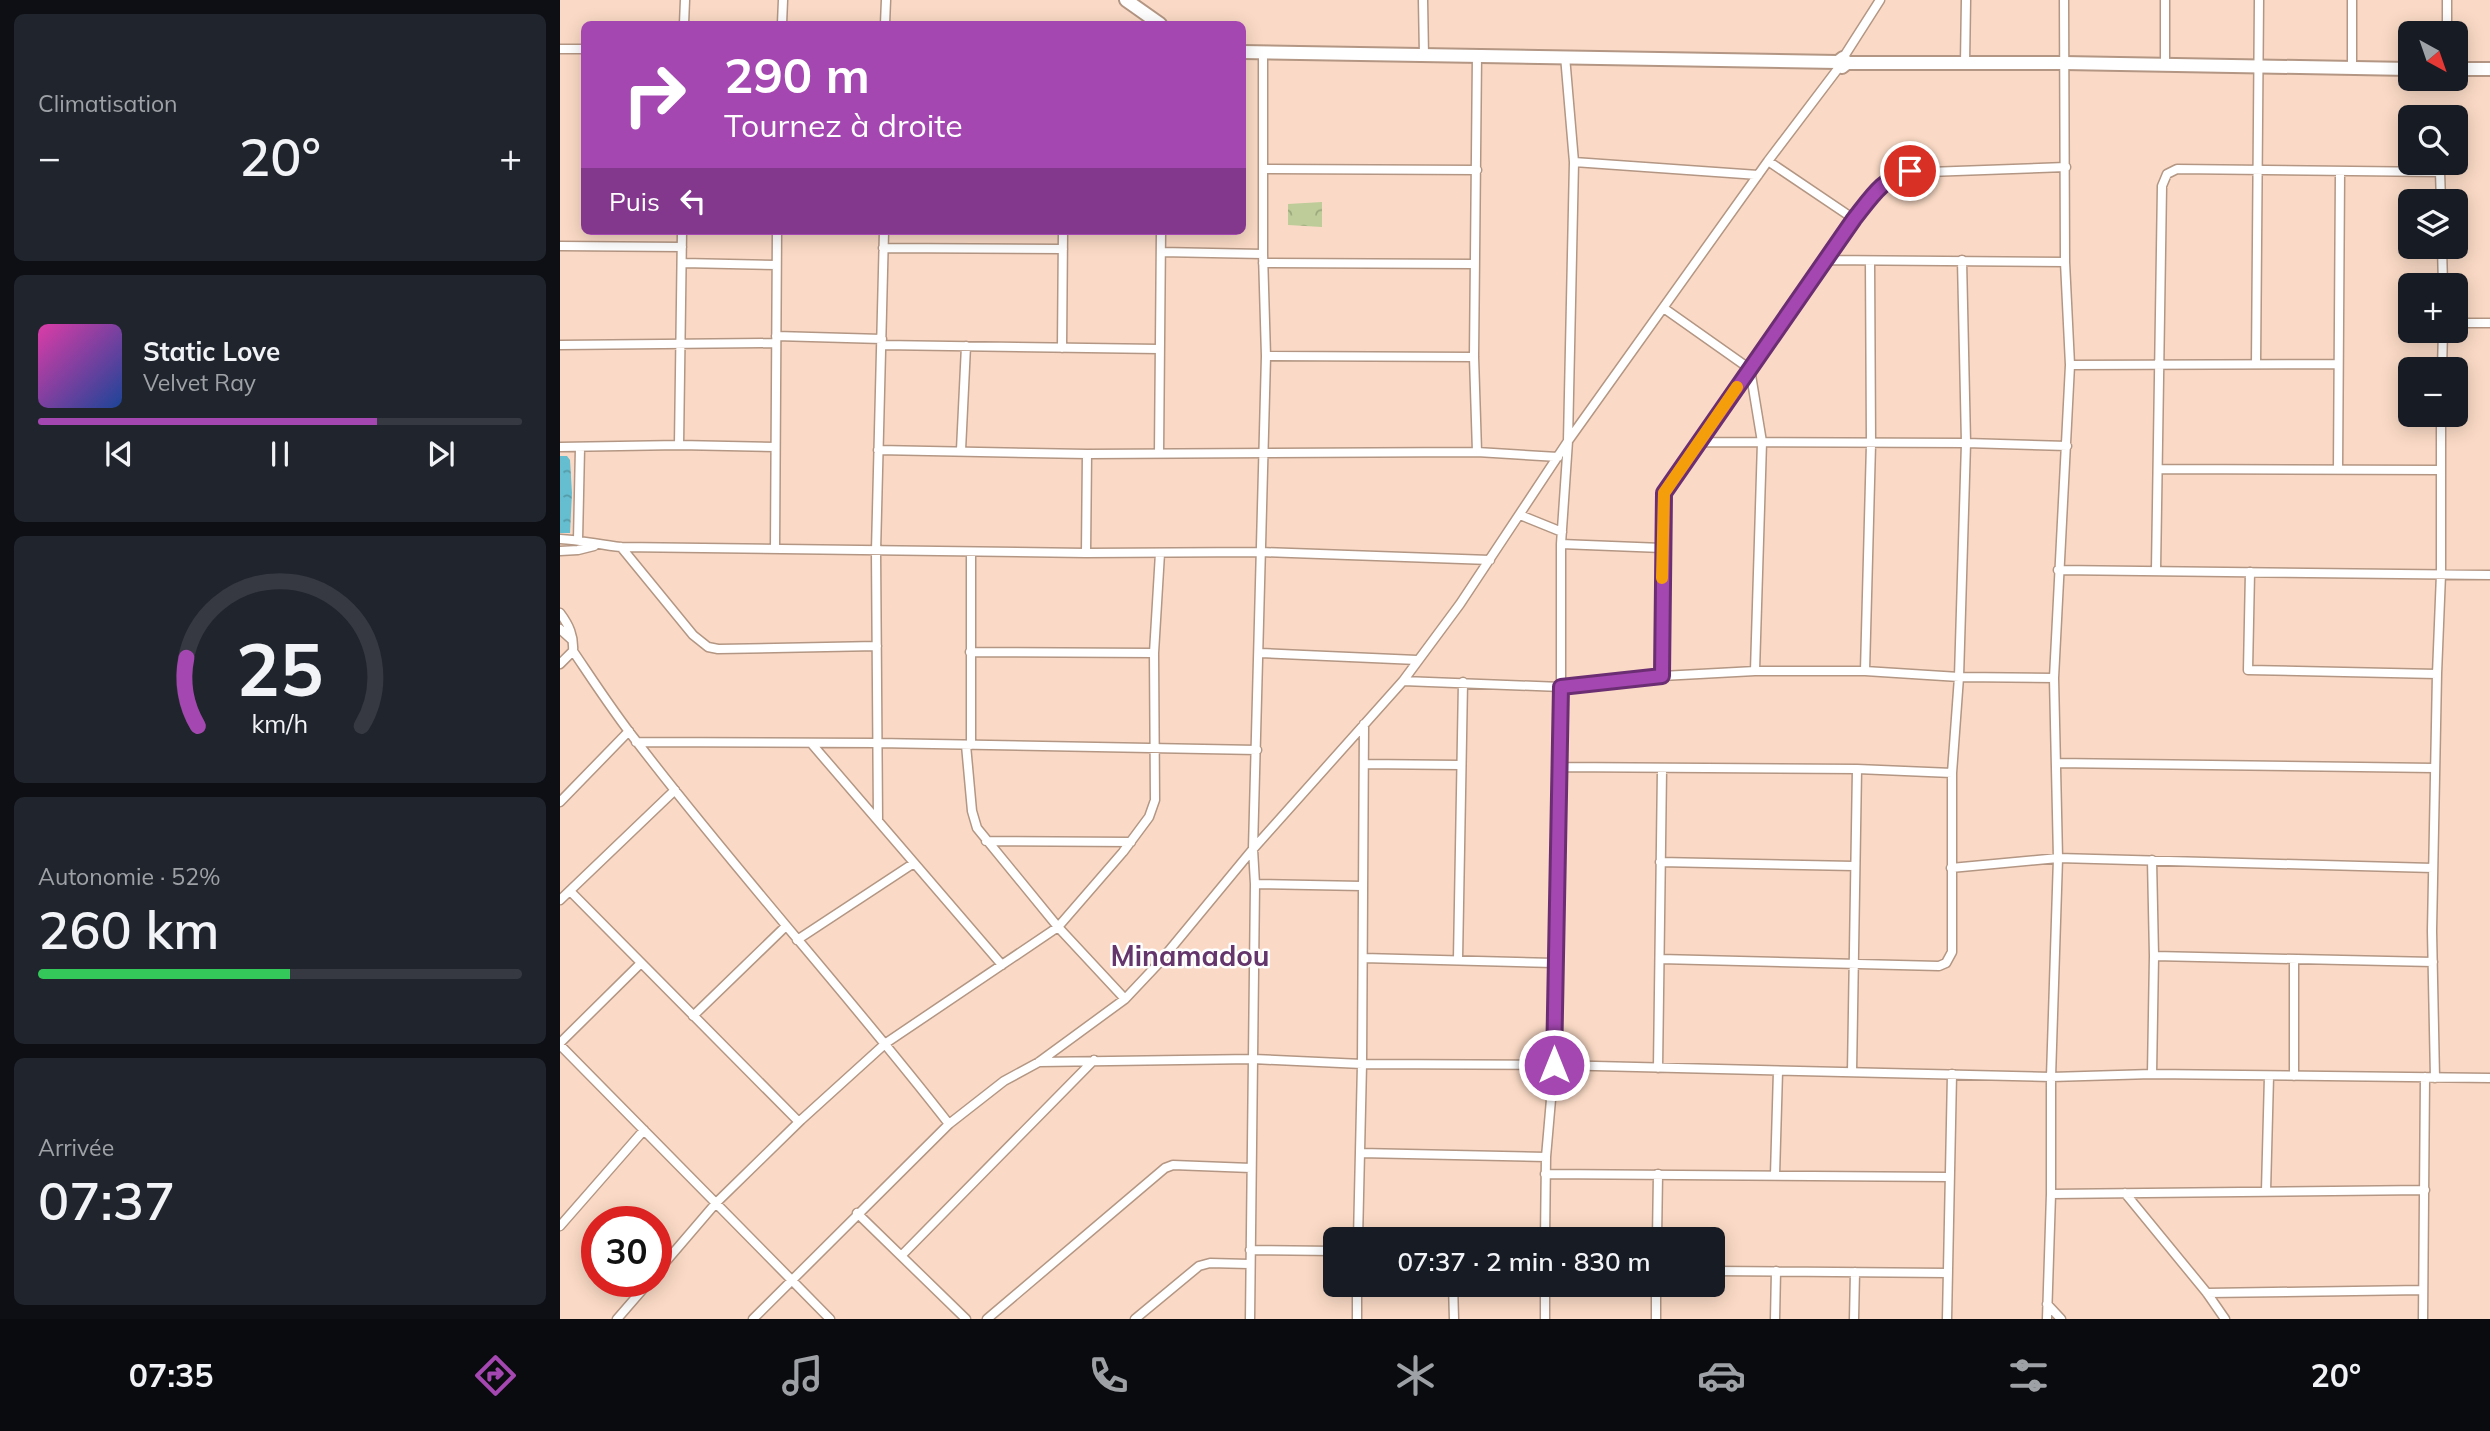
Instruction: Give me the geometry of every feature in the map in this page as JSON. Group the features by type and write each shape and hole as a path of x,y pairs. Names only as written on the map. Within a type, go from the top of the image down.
{"street":[{"path":"684,21 685,0"},
{"path":"782,21 783,0"},
{"path":"885,21 886,0"},
{"path":"1126,0 1156,21"},
{"path":"1423,0 1424,56"},
{"path":"753,1319 948,1124 1004,1081 1039,1062 1125,999 1158,964 1253,849 1404,681 1490,560 1568,441 1842,62 1880,0"},
{"path":"1965,63 1966,0"},
{"path":"2047,1319 2051,1077 2059,858 2054,678 2070,365 2065,262 2064,0"},
{"path":"2165,0 2165,66"},
{"path":"2256,365 2259,0"},
{"path":"2352,0 2352,69"},
{"path":"2447,0 2447,21"},
{"path":"560,49 581,49"},
{"path":"1246,52 2398,69"},
{"path":"1250,1319 1254,1059 1253,849 1265,454 1263,54"},
{"path":"1476,452 1474,264 1477,55"},
{"path":"1545,1227 1545,1174 1554,1065 1561,544 1568,441 1574,162 1565,57"},
{"path":"2468,69 2490,69"},
{"path":"1768,161 1854,219"},
{"path":"1574,162 1758,175"},
{"path":"1662,676 1664,493 1854,219 1883,184 1900,173 2066,167"},
{"path":"1263,169 1477,170"},
{"path":"2156,570 2162,186 2167,174 2178,169 2340,173 2440,172 2441,189"},
{"path":"2338,469 2340,173"},
{"path":"679,445 682,235"},
{"path":"775,548 777,235"},
{"path":"878,821 876,551 884,235"},
{"path":"1062,348 1063,235"},
{"path":"1159,453 1161,235"},
{"path":"560,246 682,247"},
{"path":"883,248 1063,249"},
{"path":"1161,252 1263,259 1474,264"},
{"path":"1825,260 2065,262"},
{"path":"1661,959 1939,966 1946,963 1952,953 1952,773 1959,677 1966,443 1962,260"},
{"path":"1865,671 1871,443 1870,261"},
{"path":"683,263 776,265"},
{"path":"1665,309 1750,369 1762,442 1755,671"},
{"path":"2468,323 2490,323"},
{"path":"560,345 776,340 1159,349"},
{"path":"961,450 966,346"},
{"path":"1266,356 1474,357"},
{"path":"2070,365 2338,365"},
{"path":"2423,1319 2433,962 2434,768 2441,574 2441,427"},
{"path":"1699,442 2067,446"},
{"path":"560,447 775,447"},
{"path":"578,540 580,447"},
{"path":"878,450 1087,454 1476,452 1558,457"},
{"path":"1086,553 1087,454"},
{"path":"2158,469 2440,470"},
{"path":"1520,515 1562,532"},
{"path":"560,540 621,547 1086,553 1261,552 1490,560"},
{"path":"1561,544 1662,548"},
{"path":"560,551 597,545"},
{"path":"621,547 694,635 709,647 877,646"},
{"path":"971,551 968,745 972,811 977,828 1058,927 1125,999"},
{"path":"672,1254 716,1203 886,1043 1058,927 1130,842 1153,809 1156,749 1154,653 1160,553"},
{"path":"2058,570 2490,575"},
{"path":"2250,572 2248,670 2437,674"},
{"path":"560,613 574,641 573,652 636,742 797,940 886,1043 948,1124"},
{"path":"560,629 574,641"},
{"path":"560,664 573,652"},
{"path":"970,652 1154,653"},
{"path":"1260,653 1417,660"},
{"path":"1404,681 1561,687 1662,676 1755,671 1865,671 1959,677 2054,678"},
{"path":"1458,959 1462,682"},
{"path":"1358,1227 1364,724"},
{"path":"560,802 629,732"},
{"path":"636,742 877,743 1257,750"},
{"path":"811,743 1002,965"},
{"path":"1364,764 1460,765"},
{"path":"2056,764 2434,768"},
{"path":"1558,767 1857,769 1952,773"},
{"path":"1658,1068 1662,769"},
{"path":"1852,1072 1857,769"},
{"path":"560,900 675,790"},
{"path":"986,841 1130,842"},
{"path":"1951,868 2059,858 2433,868"},
{"path":"2152,860 2152,1074"},
{"path":"1660,862 1854,866"},
{"path":"797,940 914,863"},
{"path":"1255,884 1362,886"},
{"path":"570,891 799,1122"},
{"path":"693,1016 786,926"},
{"path":"2154,956 2433,962"},
{"path":"1363,958 1554,962"},
{"path":"2294,959 2294,1076"},
{"path":"641,963 560,1044 830,1319"},
{"path":"1039,1062 1254,1059 1362,1064 1554,1065 2051,1077 2152,1074 2490,1079"},
{"path":"901,1255 1094,1060"},
{"path":"1775,1175 1778,1071"},
{"path":"1947,1319 1952,1074"},
{"path":"2266,1191 2269,1076"},
{"path":"560,1226 644,1130"},
{"path":"1360,1153 1546,1157"},
{"path":"987,1319 1165,1168 1173,1165 1251,1168"},
{"path":"1545,1174 1949,1177"},
{"path":"1657,1227 1658,1174"},
{"path":"2051,1194 2425,1190"},
{"path":"2124,1193 2207,1293 2225,1319"},
{"path":"857,1213 966,1319"},
{"path":"1250,1250 1323,1251"},
{"path":"1135,1319 1199,1266 1249,1264"},
{"path":"1725,1271 1948,1273"},
{"path":"1774,1319 1776,1271"},
{"path":"1854,1272 1854,1319"},
{"path":"2207,1293 2423,1290"},
{"path":"620,1318 637,1297"},
{"path":"1357,1297 1357,1319"},
{"path":"1453,1297 1454,1319"},
{"path":"1545,1297 1545,1319"},
{"path":"1656,1297 1656,1319"},
{"path":"2047,1304 2061,1319"}],"green space":[{"path":"1322,202 1322,227 1288,225 1288,204"}],"water":[{"path":"560,456 567,456 570,460 570,533 560,533"}],"slow traffic":[{"path":"1662,578 1664,493 1737,387"}],"district":[{"name":"Minamadou","path":"1190,956"}],"route":[{"path":"1554,1065 1561,687 1662,676 1664,493 1854,219 1883,184 1900,173 1910,171"}]}
